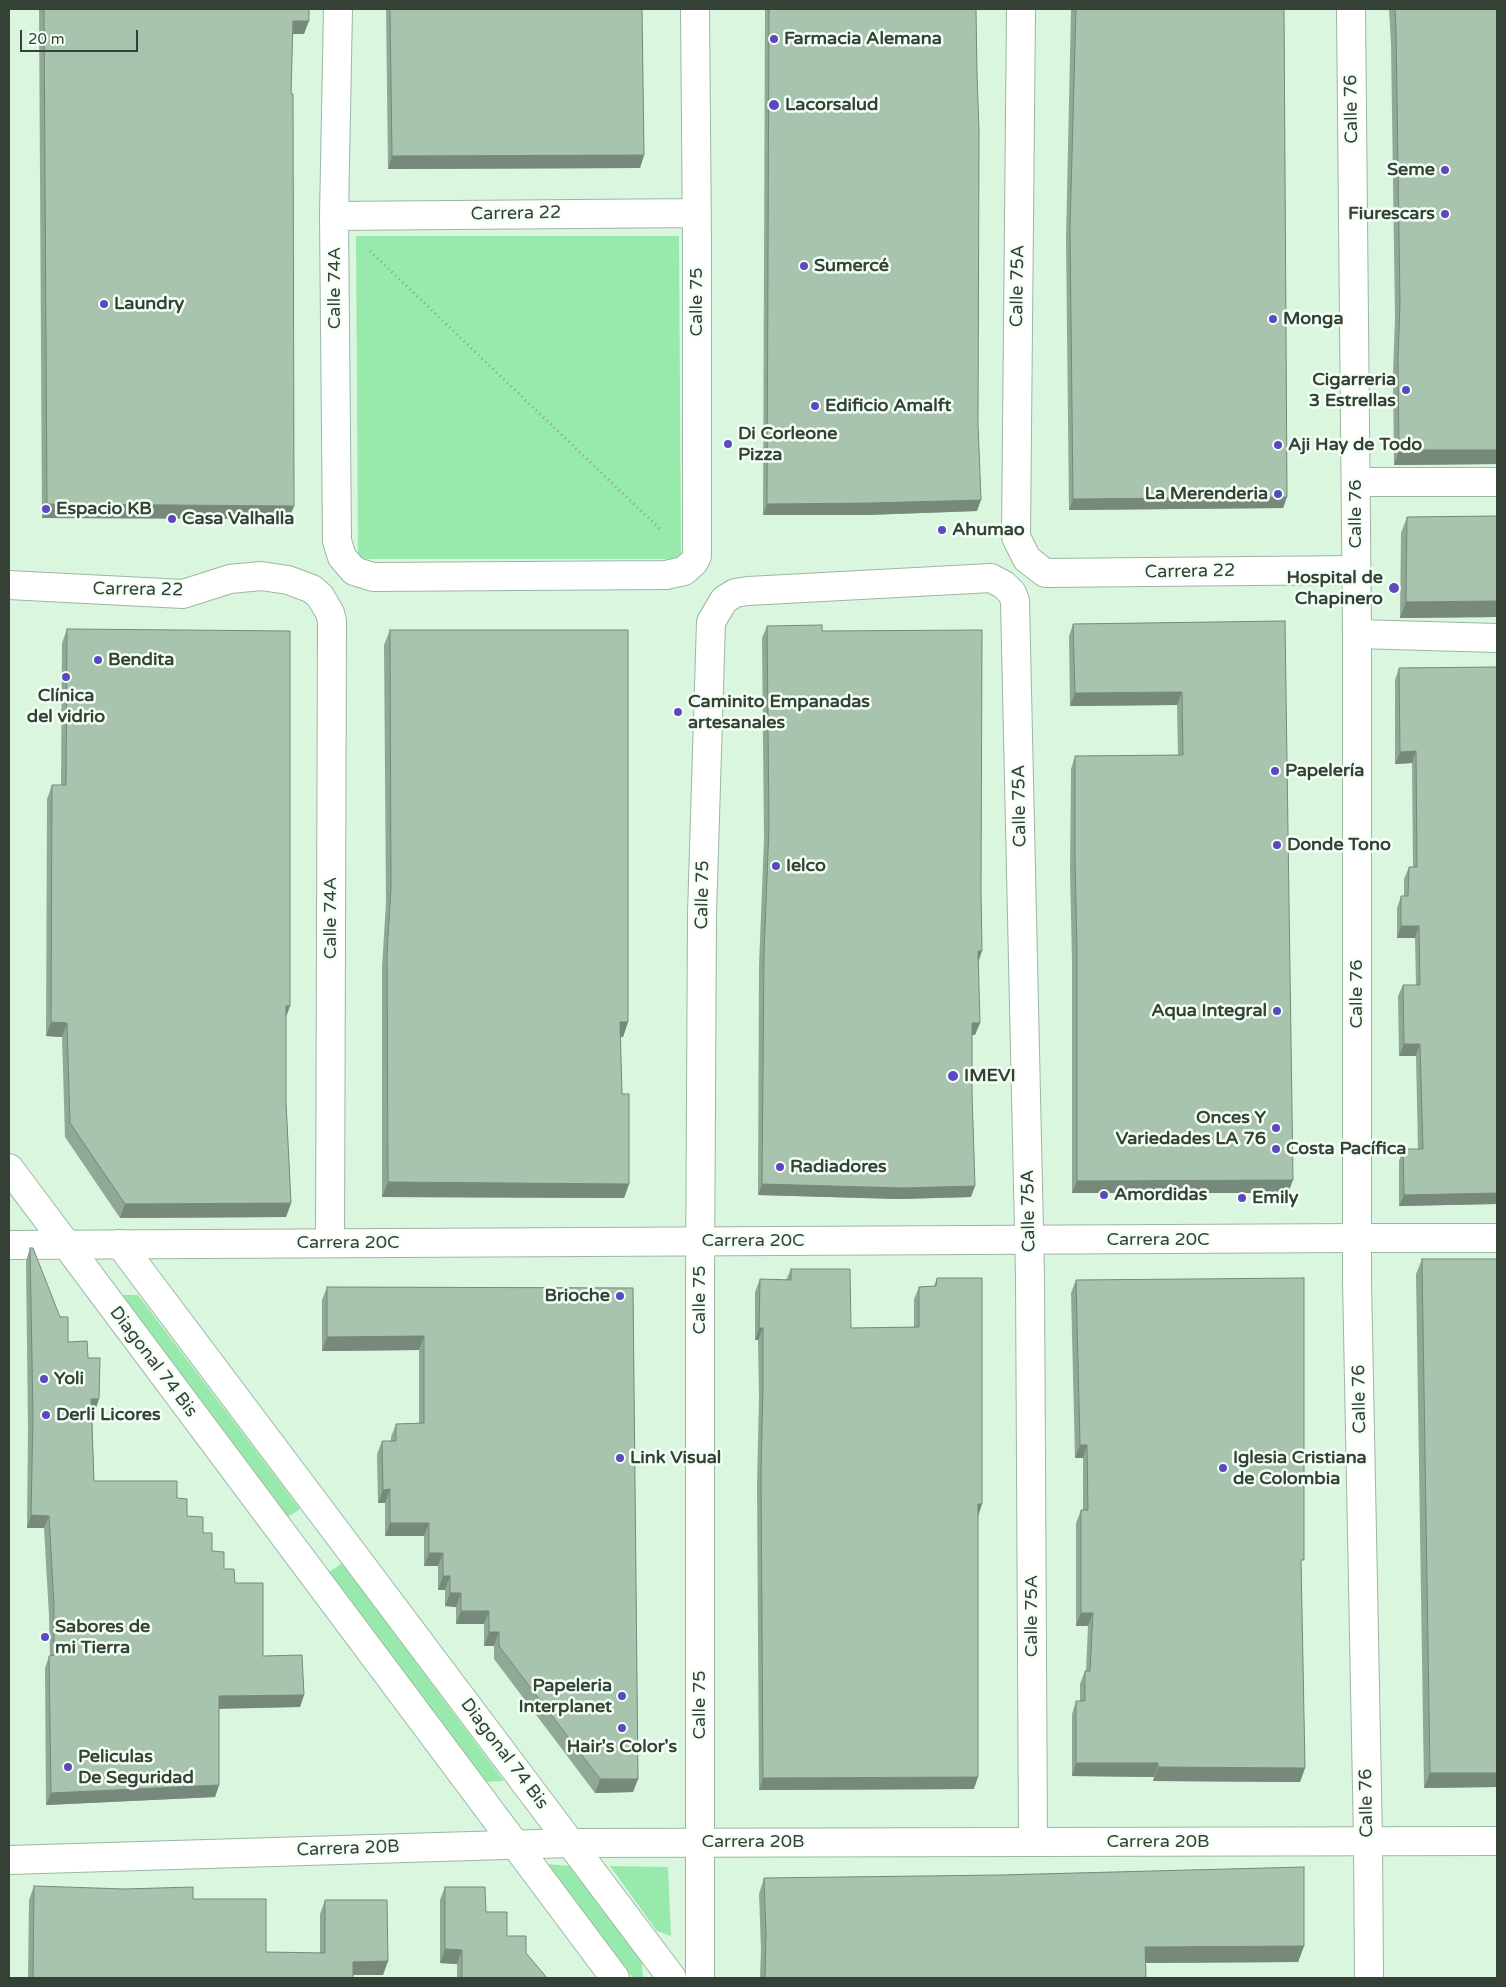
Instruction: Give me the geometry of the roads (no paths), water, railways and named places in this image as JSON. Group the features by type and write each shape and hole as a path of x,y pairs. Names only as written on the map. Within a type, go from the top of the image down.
{"street":[{"name":"Calle 74A","path":"338,9 334,216 337,542 347,565"},
{"name":"Calle 75","path":"347,565 354,571 373,577 666,576 684,571 694,562 697,556 695,9"},
{"name":"Calle 75A","path":"1021,9 1016,537 1027,560"},
{"name":"Calle 76","path":"1352,9 1357,634 1358,1238 1369,1978"},
{"name":"Carrera 22","path":"334,216 697,213"},
{"path":"1356,482 1497,482"},
{"name":"Carrera 22","path":"1027,560 1045,573 1356,570"},
{"name":"Carrera 22","path":"9,585 183,594 230,579 261,576 288,580 304,585 320,596"},
{"name":"Calle 75A","path":"711,622 724,600 735,594 748,591 991,578 1004,584 1015,600 1030,1240 1033,1842"},
{"name":"Calle 74A","path":"320,596 330,613 332,621 330,1243"},
{"name":"Calle 75","path":"700,1978 702,914 711,622"},
{"path":"1357,634 1497,638"},
{"name":"Diagonal 74 Bis","path":"9,1168 615,1978"},
{"name":"Carrera 20C","path":"9,1245 1497,1238"},
{"name":"Diagonal 74 Bis","path":"120,1244 672,1978"},
{"path":"299,1556 335,1531"},
{"name":"Carrera 20B","path":"9,1860 570,1843 1497,1841"}],"place":[{"name":"Farmacia Alemana","path":"774,39"},
{"name":"Lacorsalud","path":"774,105"},
{"name":"Seme","path":"1445,170"},
{"name":"Fiurescars","path":"1445,214"},
{"name":"Sumercé","path":"804,266"},
{"name":"Laundry","path":"104,304"},
{"name":"Monga","path":"1273,319"},
{"name":"Cigarreria 3 Estrellas","path":"1406,390"},
{"name":"Edificio Amalft","path":"815,406"},
{"name":"Di Corleone Pizza","path":"728,444"},
{"name":"Aji Hay de Todo","path":"1278,445"},
{"name":"La Merenderia","path":"1278,494"},
{"name":"Espacio KB","path":"46,509"},
{"name":"Casa Valhalla","path":"172,519"},
{"name":"Ahumao","path":"942,530"},
{"name":"Hospital de Chapinero","path":"1394,588"},
{"name":"Bendita","path":"98,660"},
{"name":"Clínica del vidrio","path":"66,677"},
{"name":"Caminito Empanadas artesanales","path":"678,712"},
{"name":"Papelería","path":"1275,771"},
{"name":"Donde Tono","path":"1277,845"},
{"name":"Ielco","path":"776,866"},
{"name":"Aqua Integral","path":"1277,1011"},
{"name":"IMEVI","path":"953,1076"},
{"name":"Onces Y Variedades LA 76","path":"1276,1128"},
{"name":"Costa Pacífica","path":"1276,1149"},
{"name":"Radiadores","path":"780,1167"},
{"name":"Amordidas","path":"1104,1195"},
{"name":"Emily","path":"1242,1198"},
{"name":"Brioche","path":"620,1296"},
{"name":"Yoli","path":"44,1379"},
{"name":"Derli Licores","path":"46,1415"},
{"name":"Link Visual","path":"620,1458"},
{"name":"Iglesia Cristiana de Colombia","path":"1223,1468"},
{"name":"Sabores de mi Tierra","path":"45,1637"},
{"name":"Papeleria Interplanet","path":"622,1696"},
{"name":"Hair's Color's","path":"622,1728"},
{"name":"Peliculas De Seguridad","path":"68,1767"}]}
